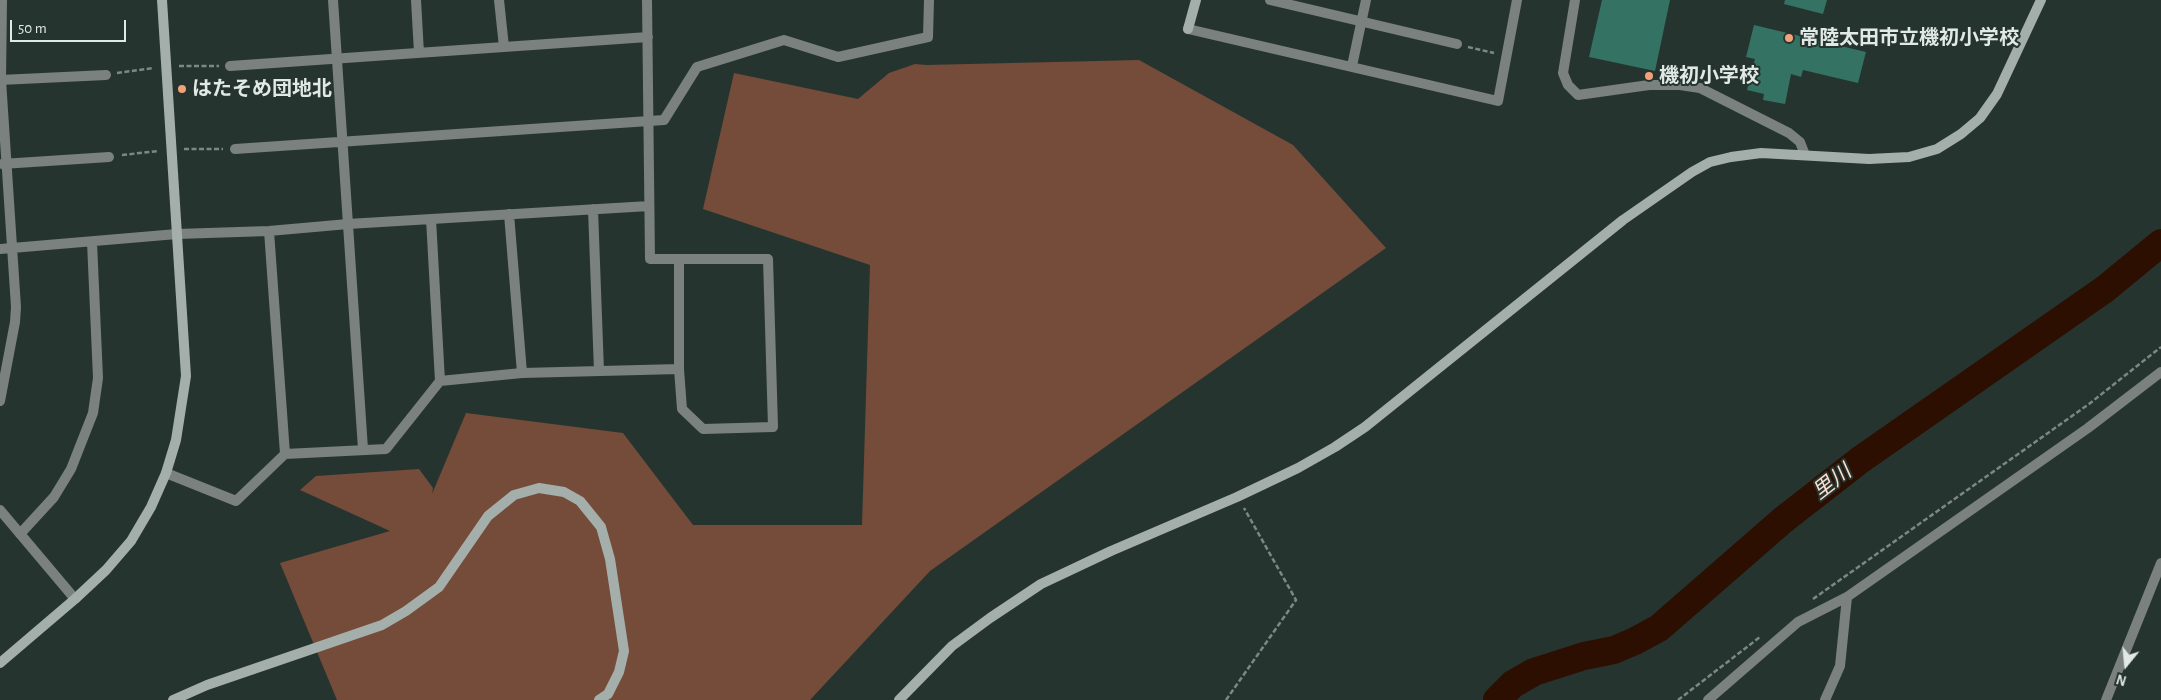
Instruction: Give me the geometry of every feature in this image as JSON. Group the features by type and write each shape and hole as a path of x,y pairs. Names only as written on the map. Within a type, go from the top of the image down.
{"street":[{"path":"0,401 15,322 12,248 3,164 2,0"},
{"path":"0,663 75,599 106,570 131,541 151,507 166,473 176,440 186,376 162,0"},
{"path":"333,0 363,449"},
{"path":"416,0 418,53"},
{"path":"499,0 504,47"},
{"path":"647,0 650,259 768,259 773,427 703,429 682,409 679,369 679,260"},
{"path":"235,149 648,119 664,120 697,67 784,40 838,57 928,37 929,0"},
{"path":"1196,0 1188,29 1498,101 1517,0"},
{"path":"1270,0 1457,44"},
{"path":"1352,66 1366,0"},
{"path":"1575,0 1563,73 1568,85 1578,95 1649,85 1700,88 1789,133 1800,142 1805,155"},
{"path":"899,700 952,646 1041,584 1112,551 1238,497 1298,468 1365,427 1623,220 1692,172 1710,162 1761,153 1870,160 1909,157 1937,149 1961,134 1980,118 1997,94 2041,0"},
{"path":"230,66 648,38"},
{"path":"1,80 106,75"},
{"path":"3,164 108,157"},
{"path":"0,249 177,234 269,231 348,224 649,206"},
{"path":"593,209 600,371"},
{"path":"509,214 522,373"},
{"path":"166,473 236,501 285,454 386,449 440,381 431,219"},
{"path":"269,231 285,454"},
{"path":"20,534 54,497 67,476 84,440 93,413 98,378 92,242"},
{"path":"440,381 522,373 679,369"},
{"path":"1708,700 1798,622 1847,597 2088,428 2161,372"},
{"path":"173,700 207,685 382,625 406,611 439,586 488,516 514,496 539,488 564,492 580,501 601,527 610,559 624,651 619,672 608,694 600,700"},
{"path":"0,510 75,599"},
{"path":"2106,700 2161,562"},
{"path":"1825,700 1840,666 1847,597"}],"path":[{"path":"1457,44 1507,56"},
{"path":"106,75 167,66 230,66"},
{"path":"108,157 171,149 235,149"},
{"path":"1810,601 2088,404 2161,347"},
{"path":"1226,700 1296,600 1238,497"},
{"path":"1678,700 1762,635"}],"shaded area":[{"path":"1139,60 1293,145 1386,248 930,571 810,700 337,700 280,563 390,531 300,490 316,476 419,469 433,488 432,494 466,413 623,433 693,525 862,525 870,265 703,209 734,73 858,99 889,73 915,64"}],"building":[{"path":"1602,0 1670,0 1655,71 1589,57"},
{"path":"1785,0 1827,0 1823,14 1784,4"},
{"path":"1754,25 1866,52 1858,83 1803,70 1801,77 1791,74 1785,104 1763,100 1764,94 1747,90 1755,59 1746,57"}],"waterway":[{"name":"里川","path":"1497,700 1513,684 1534,672 1584,656 1614,650 1659,628 1783,520 1860,460 2105,289 2161,243"}],"place":[{"name":"常陸太田市立機初小学校","path":"1789,38"},
{"name":"機初小学校","path":"1649,76"},
{"name":"はたそめ団地北","path":"182,89"}]}
